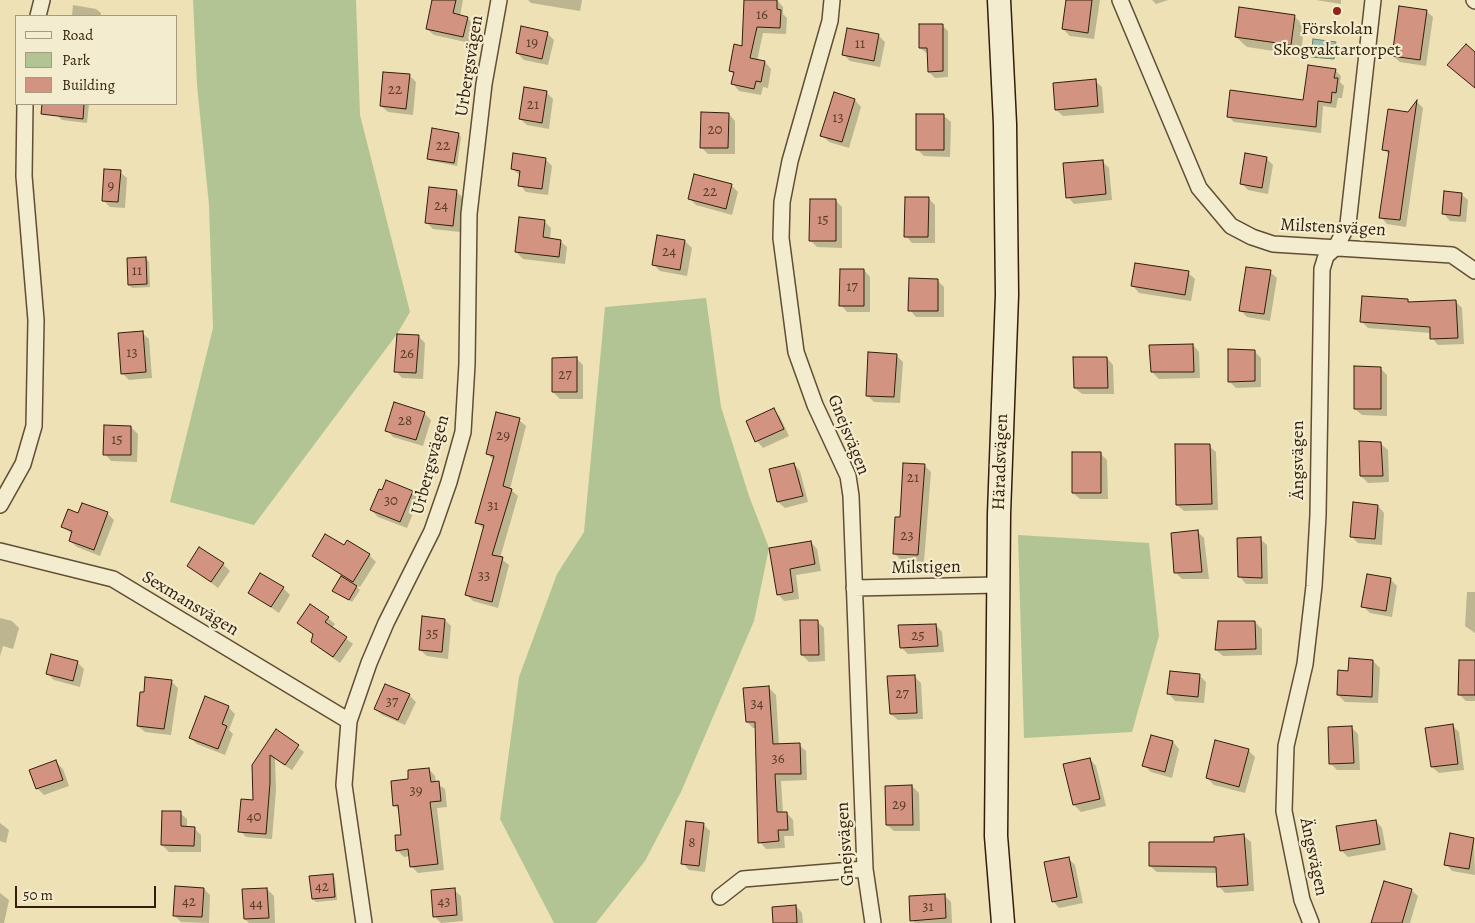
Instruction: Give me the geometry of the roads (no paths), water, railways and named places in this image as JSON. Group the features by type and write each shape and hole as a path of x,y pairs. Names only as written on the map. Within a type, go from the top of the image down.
{"street":[{"path":"38,15 42,0"},
{"name":"Urbergsvägen","path":"364,923 344,785 349,721 368,663 432,531 450,482 462,432 467,364 469,214 484,84 499,0"},
{"name":"Gnejsvägen","path":"832,0 830,21 790,161 782,202 781,238 796,352 815,406 848,476 852,507 865,869 873,923"},
{"name":"Häradsvägen","path":"999,0 1005,124 1007,295 998,585 996,836 1002,923"},
{"name":"Milstensvägen","path":"1120,0 1199,188 1231,226 1252,237 1274,244 1313,248 1336,247 1452,255 1475,271"},
{"name":"Ängsvägen","path":"1311,923 1302,900 1284,811 1286,755 1305,664 1314,586 1318,514 1322,269 1326,256 1336,247 1348,224 1372,0"},
{"path":"0,505 23,464 34,426 36,320 24,176 25,105"},
{"name":"Sexmansvägen","path":"0,551 112,580 349,721"},
{"name":"Milstigen","path":"854,588 998,585"},
{"path":"720,897 743,879 865,869"}],"place":[{"name":"Förskolan Skogvaktartorpet","path":"1337,11"}]}
